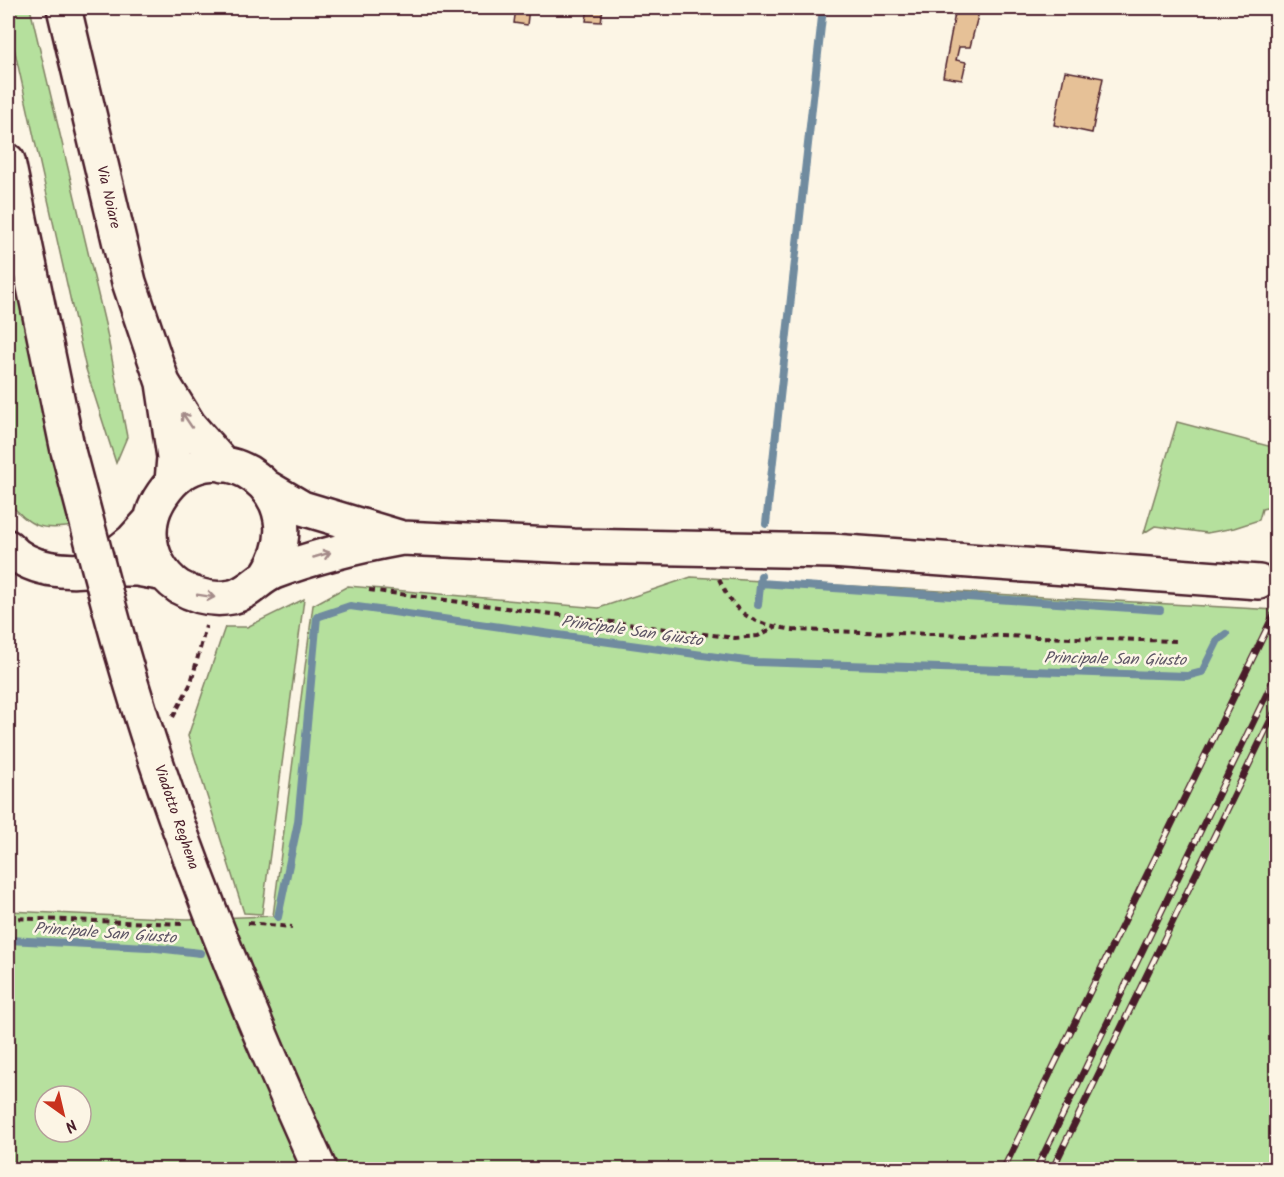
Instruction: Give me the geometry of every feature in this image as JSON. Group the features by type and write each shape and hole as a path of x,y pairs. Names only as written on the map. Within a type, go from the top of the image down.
{"main road":[{"name":"Via Noiare","path":"64,8 129,282 163,383 174,457 171,482"},
{"name":"Viadotto Reghena","path":"8,161 68,452 121,650 171,805 217,929 273,1066 320,1170"},
{"name":"Via Noiare","path":"163,383 189,425 224,465"},
{"path":"268,488 278,504 283,522 280,550 267,575 251,589 232,597 210,598 190,593 172,582 159,566 150,544 150,521 157,500 171,482 187,471 205,465 224,465 241,469 302,508 402,538"},
{"path":"97,569 132,541 150,521"},
{"path":"267,575 331,552 402,538 832,551 1259,582"},
{"path":"8,547 26,562 50,568 76,571 137,569 165,574"}],"path":[{"path":"717,549 718,578 729,599 740,612 756,622 793,630 1177,641"},
{"path":"369,590 735,638 758,636 776,626"},
{"path":"168,725 191,683 200,654 210,598"},
{"path":"8,918 134,924 191,924"},
{"path":"237,923 292,927"}],"green space":[{"path":"8,8 30,8 106,328 127,437 116,463 86,369 8,21"},
{"path":"8,247 74,526 53,528 36,525 23,517 8,501"},
{"path":"1177,422 1276,448 1276,506 1262,509 1259,520 1234,528 1207,533 1155,526 1144,533"},
{"path":"691,577 1276,610 1276,1169 8,1170 8,911 187,919 273,916 313,605 348,586 599,608"},
{"path":"304,599 262,914 244,913 188,736 225,627 247,627"}],"building":[{"path":"516,8 529,8 527,25 514,23"},
{"path":"588,8 603,8 601,22 586,21"},
{"path":"956,8 980,8 970,47 959,47 956,60 966,62 962,80 943,77"},
{"path":"1065,71 1103,78 1092,133 1054,125"}],"waterway":[{"path":"766,524 823,8"},
{"path":"758,605 761,576"},
{"path":"760,583 1160,610"},
{"name":"Principale San Giusto","path":"278,917 298,822 317,617 350,606 753,662 1187,676 1202,672 1218,640 1226,634"},
{"name":"Principale San Giusto","path":"8,940 148,947 200,953"}],"railway":[{"path":"1003,1170 1276,610"},
{"path":"1036,1170 1276,675"},
{"path":"1052,1170 1276,709"}]}
